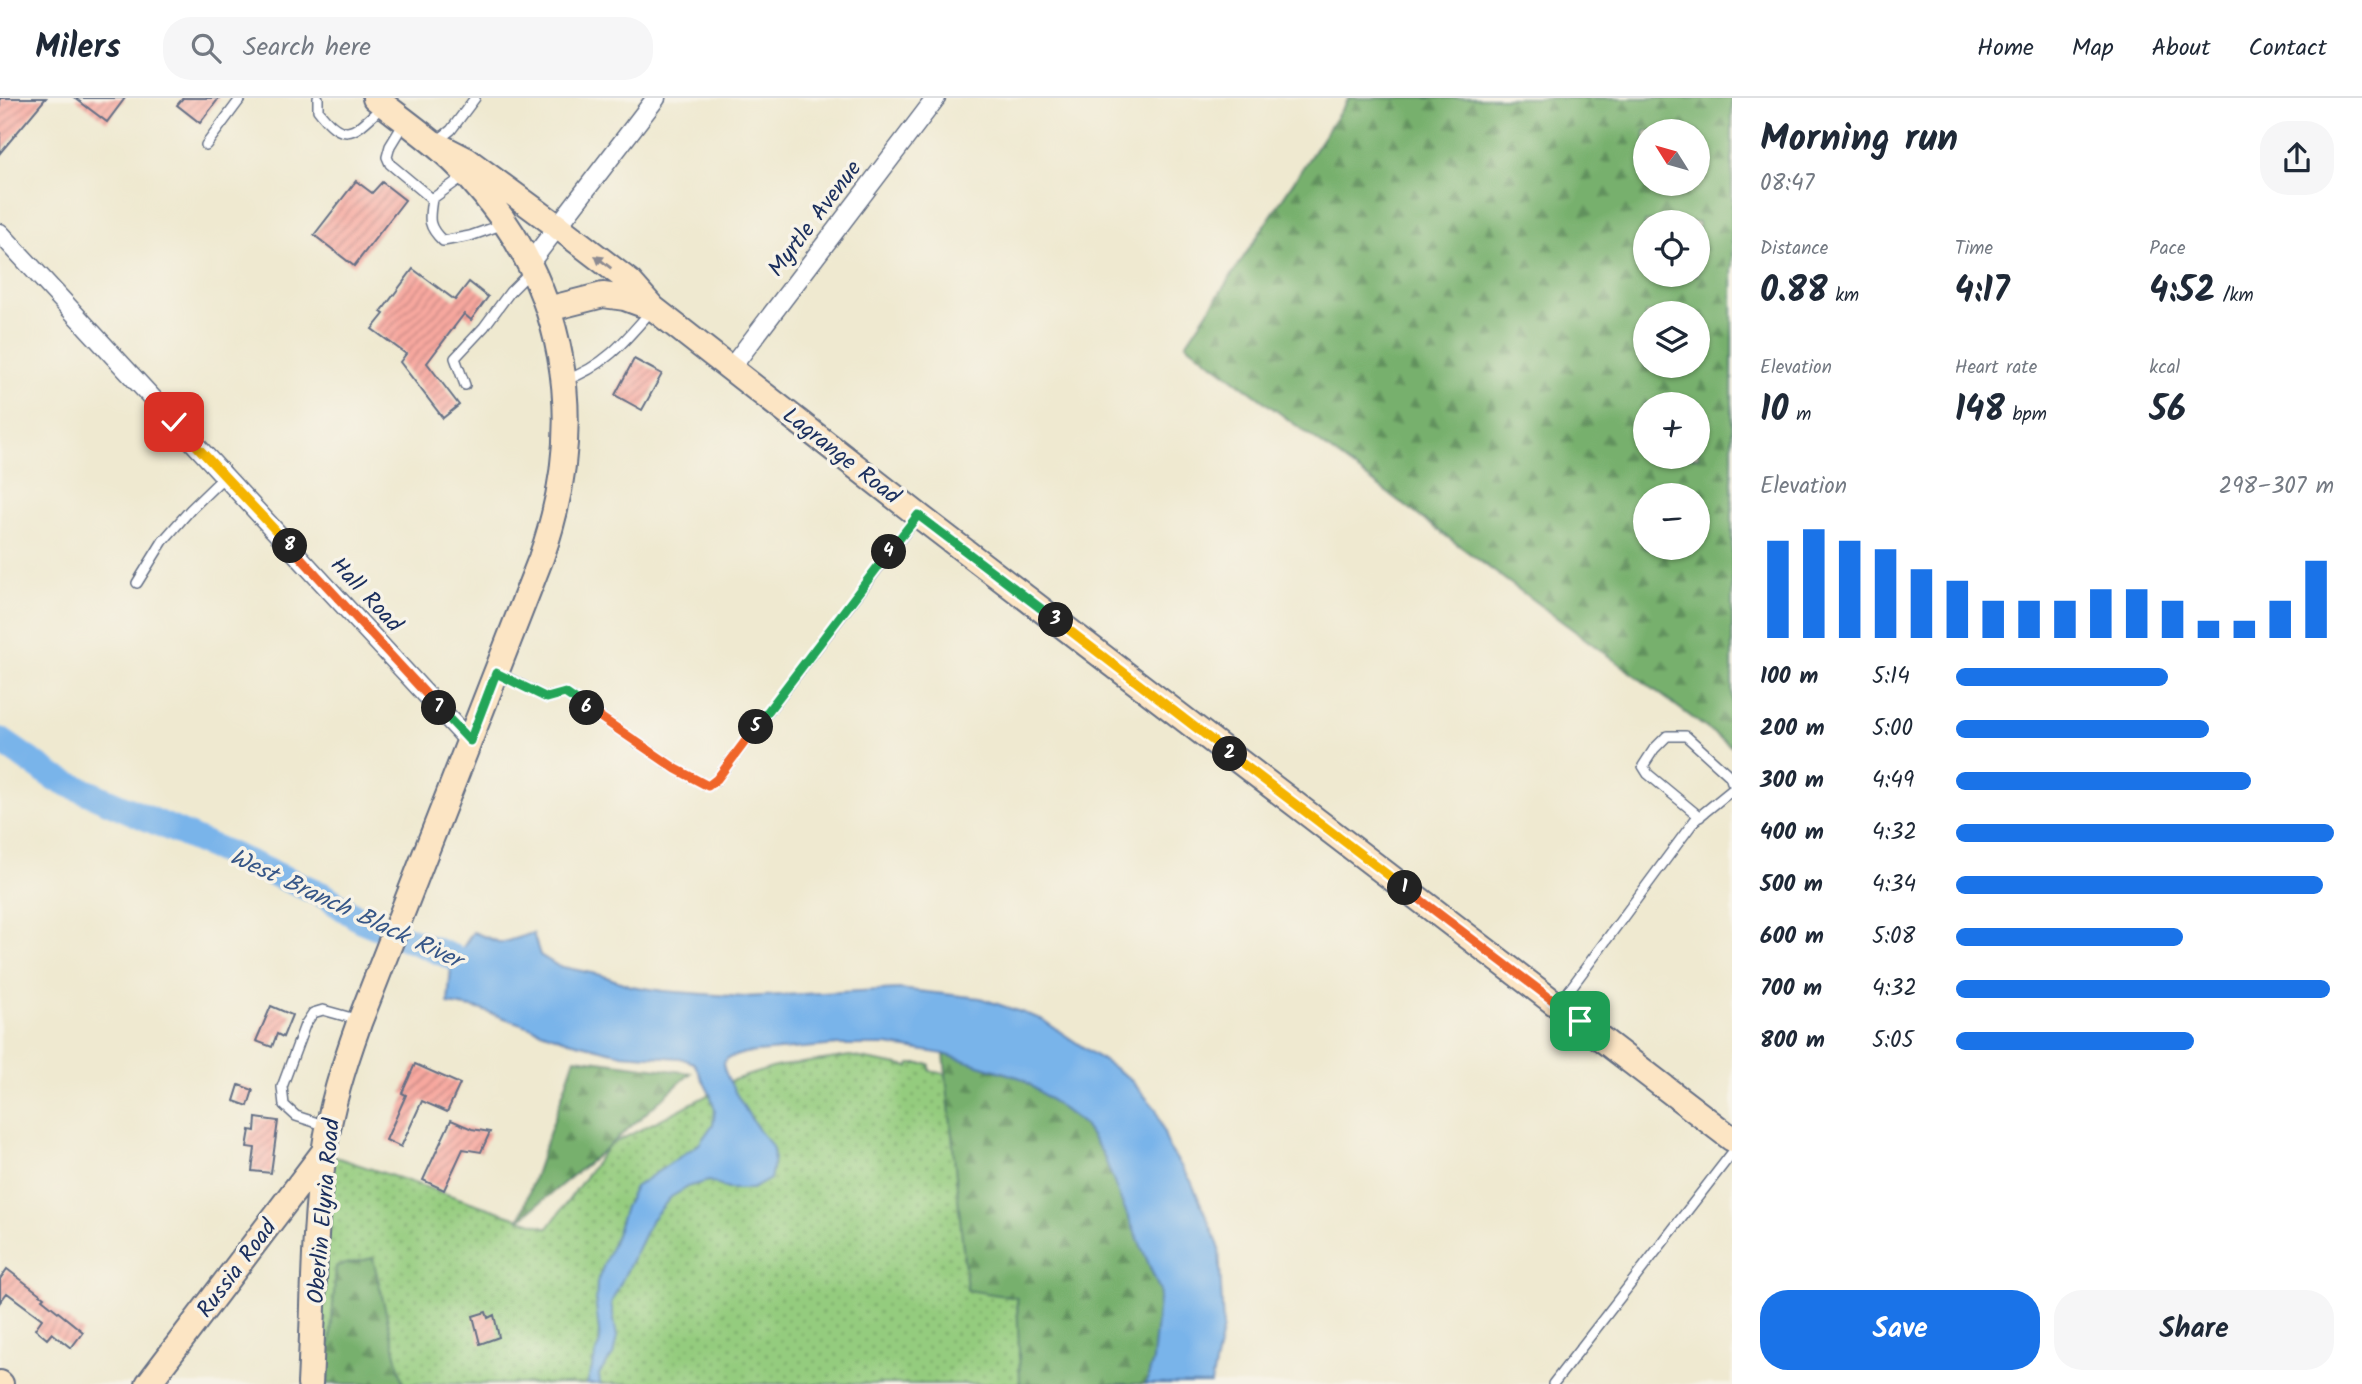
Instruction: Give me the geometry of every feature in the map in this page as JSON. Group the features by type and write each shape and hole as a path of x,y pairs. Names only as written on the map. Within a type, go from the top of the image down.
{"main road":[{"name":"Oberlin Elyria Road","path":"310,1384 318,1212 324,1153 342,1071 541,558 559,497 566,434 564,380 556,340 548,309 530,267 506,224 467,174 383,100"},
{"name":"Lagrange Road","path":"434,143 467,160 630,282 653,308 918,515 1732,1139"},
{"name":"Lagrange Road","path":"548,309 603,295 625,298 653,308"},
{"name":"Russia Road","path":"148,1384 324,1153"}],"street":[{"path":"530,267 557,226 656,98"},
{"name":"Myrtle Avenue","path":"731,368 936,98"},
{"name":"Hall Road","path":"0,233 470,741"}],"lane":[{"path":"206,145 241,98"},
{"path":"318,98 318,110 323,118 349,133 358,130 383,100"},
{"path":"434,143 451,130 475,98"},
{"path":"405,122 390,146 387,157 390,164 432,199"},
{"path":"467,174 432,199 429,218 432,231 443,241 470,236 506,224"},
{"path":"465,385 455,358 484,327 530,267"},
{"path":"564,380 584,374 600,363 624,342 653,308"},
{"path":"136,583 163,541 225,476"},
{"path":"496,673 547,698 565,693 676,769 708,786 717,779 918,515"},
{"path":"1700,817 1648,774 1643,766 1654,749 1667,736 1686,736 1730,776 1732,782"},
{"path":"1558,1005 1695,820 1732,790"},
{"path":"328,1126 296,1116 284,1105 282,1087 304,1024 313,1013 323,1010 360,1020"},
{"path":"1553,1384 1732,1153"}],"green space":[{"path":"1349,98 1732,98 1732,747 1186,344"},
{"path":"944,1054 1021,1078 1083,1124 1103,1154 1160,1291 1153,1360 1146,1384 1020,1384 1017,1298 967,1290"},
{"path":"850,1056 909,1067 910,1064 930,1064 930,1071 1001,1085 1023,1384 310,1384 324,1153 548,1228 608,1146 730,1081 775,1067"},
{"path":"575,1058 691,1073 610,1145 520,1219"},
{"path":"373,1258 403,1384 327,1384 336,1266"}],"water":[{"path":"473,932 501,943 533,933 540,955 558,966 601,975 631,986 663,991 744,997 899,989 980,998 1041,1019 1129,1078 1156,1109 1169,1148 1191,1181 1219,1246 1223,1327 1211,1384 1146,1384 1153,1360 1160,1291 1103,1154 1083,1124 1021,1078 944,1054 887,1045 838,1045 745,1053 728,1058 723,1063 739,1099 772,1147 774,1159 770,1179 752,1189 728,1189 709,1181 690,1186 671,1197 652,1219 611,1303 617,1337 613,1355 599,1374 600,1384 587,1384 600,1341 596,1305 597,1282 625,1207 635,1187 699,1144 713,1124 715,1110 694,1063 680,1058 621,1054 569,1041 479,1009 448,1004 451,966"}],"building":[{"path":"0,98 46,98 0,153"},
{"path":"75,98 125,98 107,122"},
{"path":"183,98 219,98 200,123 177,105"},
{"path":"356,181 372,193 382,182 405,200 354,266 314,235"},
{"path":"413,269 455,300 469,282 488,297 471,320 464,314 427,363 459,405 443,418 400,362 406,354 372,329 384,314 381,312"},
{"path":"634,359 662,374 642,410 615,395"},
{"path":"271,1006 292,1015 283,1037 277,1034 272,1047 256,1041"},
{"path":"415,1064 460,1084 447,1112 422,1101 401,1147 386,1140 406,1095 402,1093"},
{"path":"239,1085 253,1090 248,1106 234,1101"},
{"path":"256,1118 278,1121 271,1173 252,1171 255,1148 247,1147 250,1130 255,1131"},
{"path":"451,1120 472,1129 490,1132 481,1152 463,1149 444,1190 423,1180"},
{"path":"7,1269 83,1332 71,1348 52,1333 47,1339 35,1329 42,1319 7,1293 0,1302 0,1279"},
{"path":"486,1312 488,1318 494,1315 499,1337 480,1344 473,1316"}],"waterway":[{"name":"West Branch Black River","path":"0,740 55,778 325,896 361,920 489,972"}],"route":[{"path":"174,422 470,741 496,673 547,698 565,693 676,769 708,786 717,779 918,515 1580,1021"}]}
